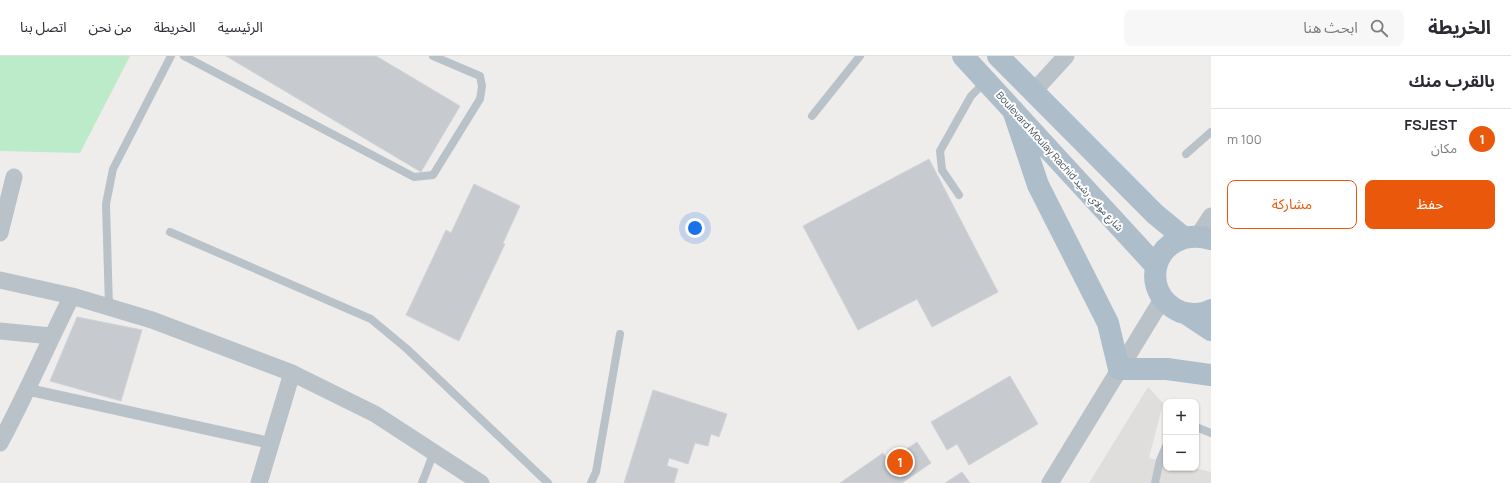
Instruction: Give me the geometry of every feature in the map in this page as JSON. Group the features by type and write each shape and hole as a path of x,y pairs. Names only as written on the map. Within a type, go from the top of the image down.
{"main road":[{"name":"Boulevard Moulay Rachid شارع مولاي رشيد","path":"963,56 987,80 1156,266"},
{"path":"998,56 1155,214 1197,237"},
{"path":"1013,110 1038,185 1108,323 1120,369 1167,369 1211,375"},
{"path":"1197,237 1171,243 1162,253 1156,266 1155,277 1162,298 1173,308 1187,314 1211,330"},
{"path":"1187,314 1206,313 1211,310"}],"street":[{"path":"1034,91 1066,56"},
{"path":"0,233 14,177"},
{"path":"1197,237 1211,216"},
{"path":"0,280 72,296 152,320 292,373 374,414 481,483"},
{"path":"0,443 28,390 51,336 72,296"},
{"path":"1050,483 1162,298"},
{"path":"0,331 51,336"},
{"path":"259,483 292,373"},
{"path":"34,391 270,443"}],"lane":[{"path":"109,307 106,204 113,169 171,56"},
{"path":"184,56 414,177 433,175 480,99 482,86 480,76 433,56"},
{"path":"812,116 860,56"},
{"path":"959,195 942,170 940,151 971,96 987,80"},
{"path":"1186,154 1211,132"},
{"path":"170,232 371,319 407,349 548,483"},
{"path":"591,483 596,472 620,334"},
{"path":"1199,428 1211,433"},
{"path":"422,483 434,452"},
{"path":"1155,483 1163,453"}],"shaded area":[{"path":"1148,387 1163,403 1149,458 1163,461 1163,471 1199,471 1199,469 1211,472 1211,483 1089,483"}],"green space":[{"path":"0,56 130,56 80,153 0,151"}],"building":[{"path":"226,56 376,56 460,106 421,172"},
{"path":"929,159 998,292 932,327 917,299 858,330 803,226"},
{"path":"474,184 520,206 503,243 505,244 459,341 406,315 446,230 451,233"},
{"path":"77,317 142,330 121,401 50,381"},
{"path":"1010,376 1038,424 969,465 957,444 947,450 931,422"},
{"path":"653,390 727,414 719,437 711,434 708,446 695,443 688,464 669,458 667,466 678,469 674,483 624,483"},
{"path":"917,442 931,463 902,483 840,483 883,453 889,461"},
{"path":"962,472 970,483 945,483"}],"place":[{"name":"FSJEST","path":"900,462"}]}
